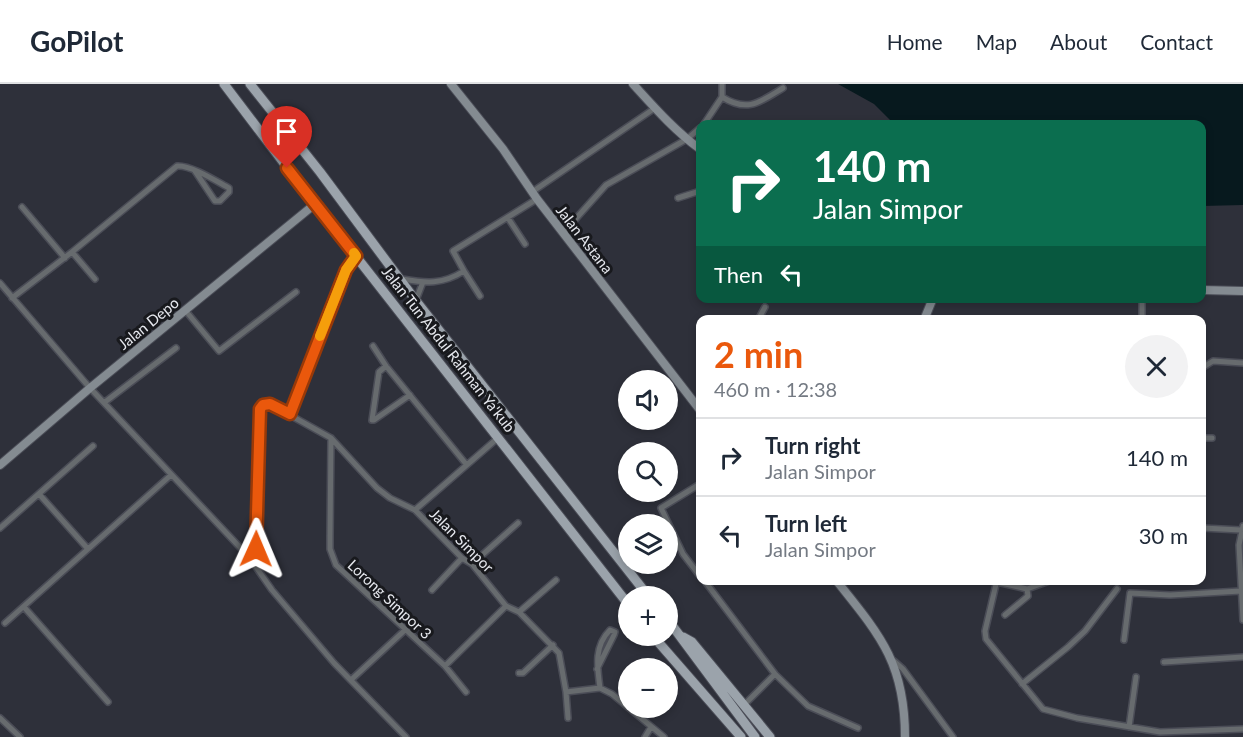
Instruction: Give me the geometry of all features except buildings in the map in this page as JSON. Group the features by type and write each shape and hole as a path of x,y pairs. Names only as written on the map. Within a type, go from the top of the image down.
{"main road":[{"name":"Jalan Tun Abdul Rahman Ya'kub","path":"224,84 618,591"},
{"name":"Jalan Tun Abdul Rahman Ya'kub","path":"250,84 416,301 640,586"},
{"name":"Jalan Astana","path":"451,84 503,149 563,233 696,398"},
{"path":"633,84 696,146"},
{"name":"Jalan Depo","path":"0,465 90,388 315,204"},
{"path":"1206,290 1243,291"},
{"path":"840,585 871,625 892,660 903,699 905,737"},
{"path":"678,634 692,642 770,737"},
{"path":"678,634 755,737"},
{"path":"661,646 741,737"},
{"path":"664,650 672,668 733,737"}],"street":[{"path":"707,120 722,98 722,84"},
{"path":"722,98 734,104 747,106 764,100 783,88"},
{"path":"480,296 453,251 508,218 535,195 655,108"},
{"path":"563,233 606,185 687,139 696,131"},
{"path":"12,298 65,258 177,166 195,171 229,188 229,192 220,201 215,201 195,171"},
{"path":"678,198 696,191"},
{"path":"22,207 65,258"},
{"path":"508,218 525,244"},
{"path":"72,252 95,279"},
{"path":"290,414 346,270 356,256"},
{"path":"400,279 423,282 448,280 464,271"},
{"path":"416,301 423,282"},
{"path":"0,283 90,388 249,557 272,590 334,663 406,737"},
{"path":"185,310 219,351 296,292"},
{"path":"761,315 765,307"},
{"path":"373,346 386,366 466,464"},
{"path":"105,402 176,348"},
{"path":"1206,365 1212,361 1243,363"},
{"path":"386,366 380,372 372,420 410,395"},
{"name":"Jalan Simpor","path":"249,557 256,549 259,414 263,405 270,404 331,438 377,488 390,498 415,510 462,558 472,564 506,606 519,612 553,645 561,659 568,718"},
{"path":"415,510 499,437"},
{"name":"Lorong Simpor 3","path":"331,438 330,537 333,559 445,666 466,692"},
{"path":"1206,438 1212,438"},
{"path":"0,528 93,447"},
{"path":"4,623 171,475"},
{"path":"696,486 661,508 683,554 696,571"},
{"path":"39,494 88,549"},
{"path":"472,564 518,523"},
{"path":"1206,528 1242,528 1239,545 1243,620"},
{"path":"432,590 462,558"},
{"path":"519,612 556,579"},
{"path":"708,585 775,674 808,706 858,728"},
{"path":"996,585 985,631 986,639 1043,709 1077,718 1160,732 1243,729"},
{"path":"1012,585 1027,589 1038,585"},
{"path":"1005,615 1028,596 1027,589"},
{"path":"1022,684 1085,631 1117,589"},
{"path":"1124,640 1130,593 1170,596 1241,591"},
{"path":"445,666 506,606"},
{"path":"24,607 108,702"},
{"path":"352,679 405,630"},
{"path":"597,669 615,633 610,630 596,654 597,669 600,688"},
{"path":"519,673 523,673 553,645"},
{"path":"1164,662 1243,657"},
{"path":"892,660 903,669 953,737"},
{"path":"743,706 775,674"},
{"path":"1129,727 1136,677"},
{"path":"566,692 600,688 612,694 664,737"},
{"path":"0,718 20,737"},
{"path":"645,737 651,727"}],"shaded area":[{"path":"838,84 1243,84 1243,205 1206,206 1206,120 890,120 874,104"}],"slow traffic":[{"path":"320,336 346,270 356,256 354,253"}],"route":[{"path":"256,549 260,409 263,405 270,404 290,414 346,270 356,256 287,168"}]}
